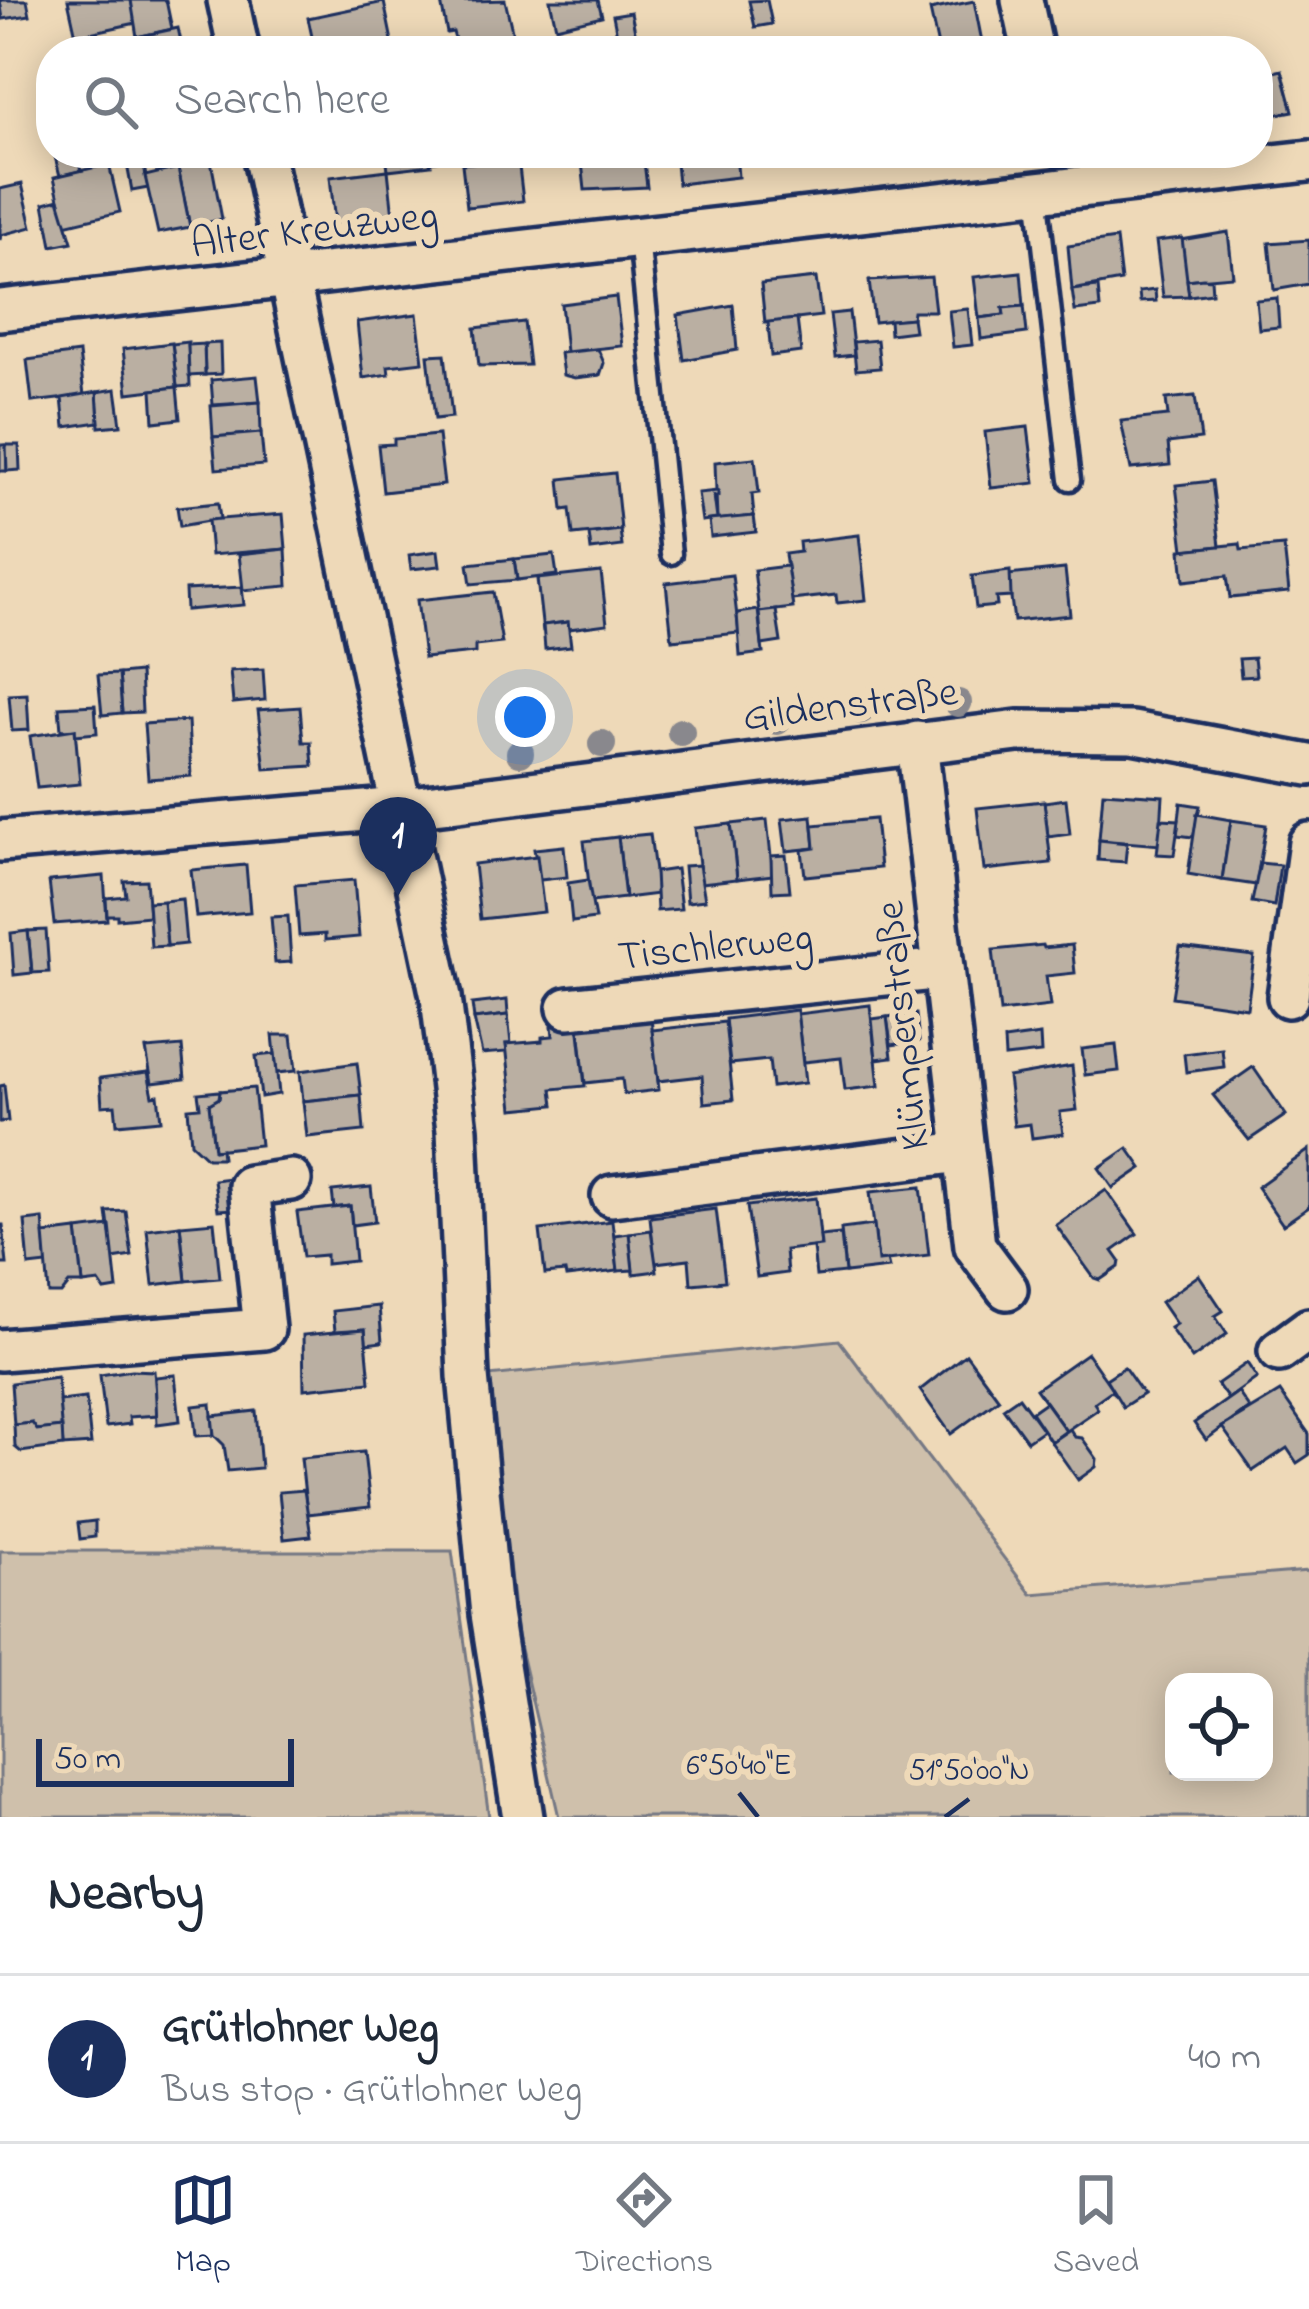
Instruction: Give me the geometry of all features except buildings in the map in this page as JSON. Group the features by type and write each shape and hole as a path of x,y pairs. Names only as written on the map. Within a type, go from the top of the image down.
{"street":[{"path":"228,0 236,36"},
{"path":"1022,0 1030,36"},
{"name":"Alter Kreuzweg","path":"1273,163 1309,161"},
{"path":"266,168 441,997 458,1130 468,1376 491,1614 523,1817"},
{"name":"Alter Kreuzweg","path":"0,310 639,238 1051,178 1203,168"},
{"name":"Gildenstraße","path":"0,841 402,808 1018,731 1132,731 1309,765"},
{"name":"Klümperstraße","path":"917,742 975,1246 1006,1289"},
{"path":"1288,998 1309,843"},
{"name":"Tischlerweg","path":"568,1008 943,970"},
{"path":"612,1196 962,1152"},
{"path":"0,1350 264,1329 249,1186 291,1180"}],"lane":[{"path":"1051,178 1070,480"},
{"path":"639,238 671,554"}],"shaded area":[{"path":"839,1340 1031,1594 1309,1571 1309,1817 559,1817 517,1636 488,1376"},
{"path":"0,1551 452,1551 489,1817 0,1817"}],"place":[{"name":"Grütlohner Weg","path":"398,896"}]}
